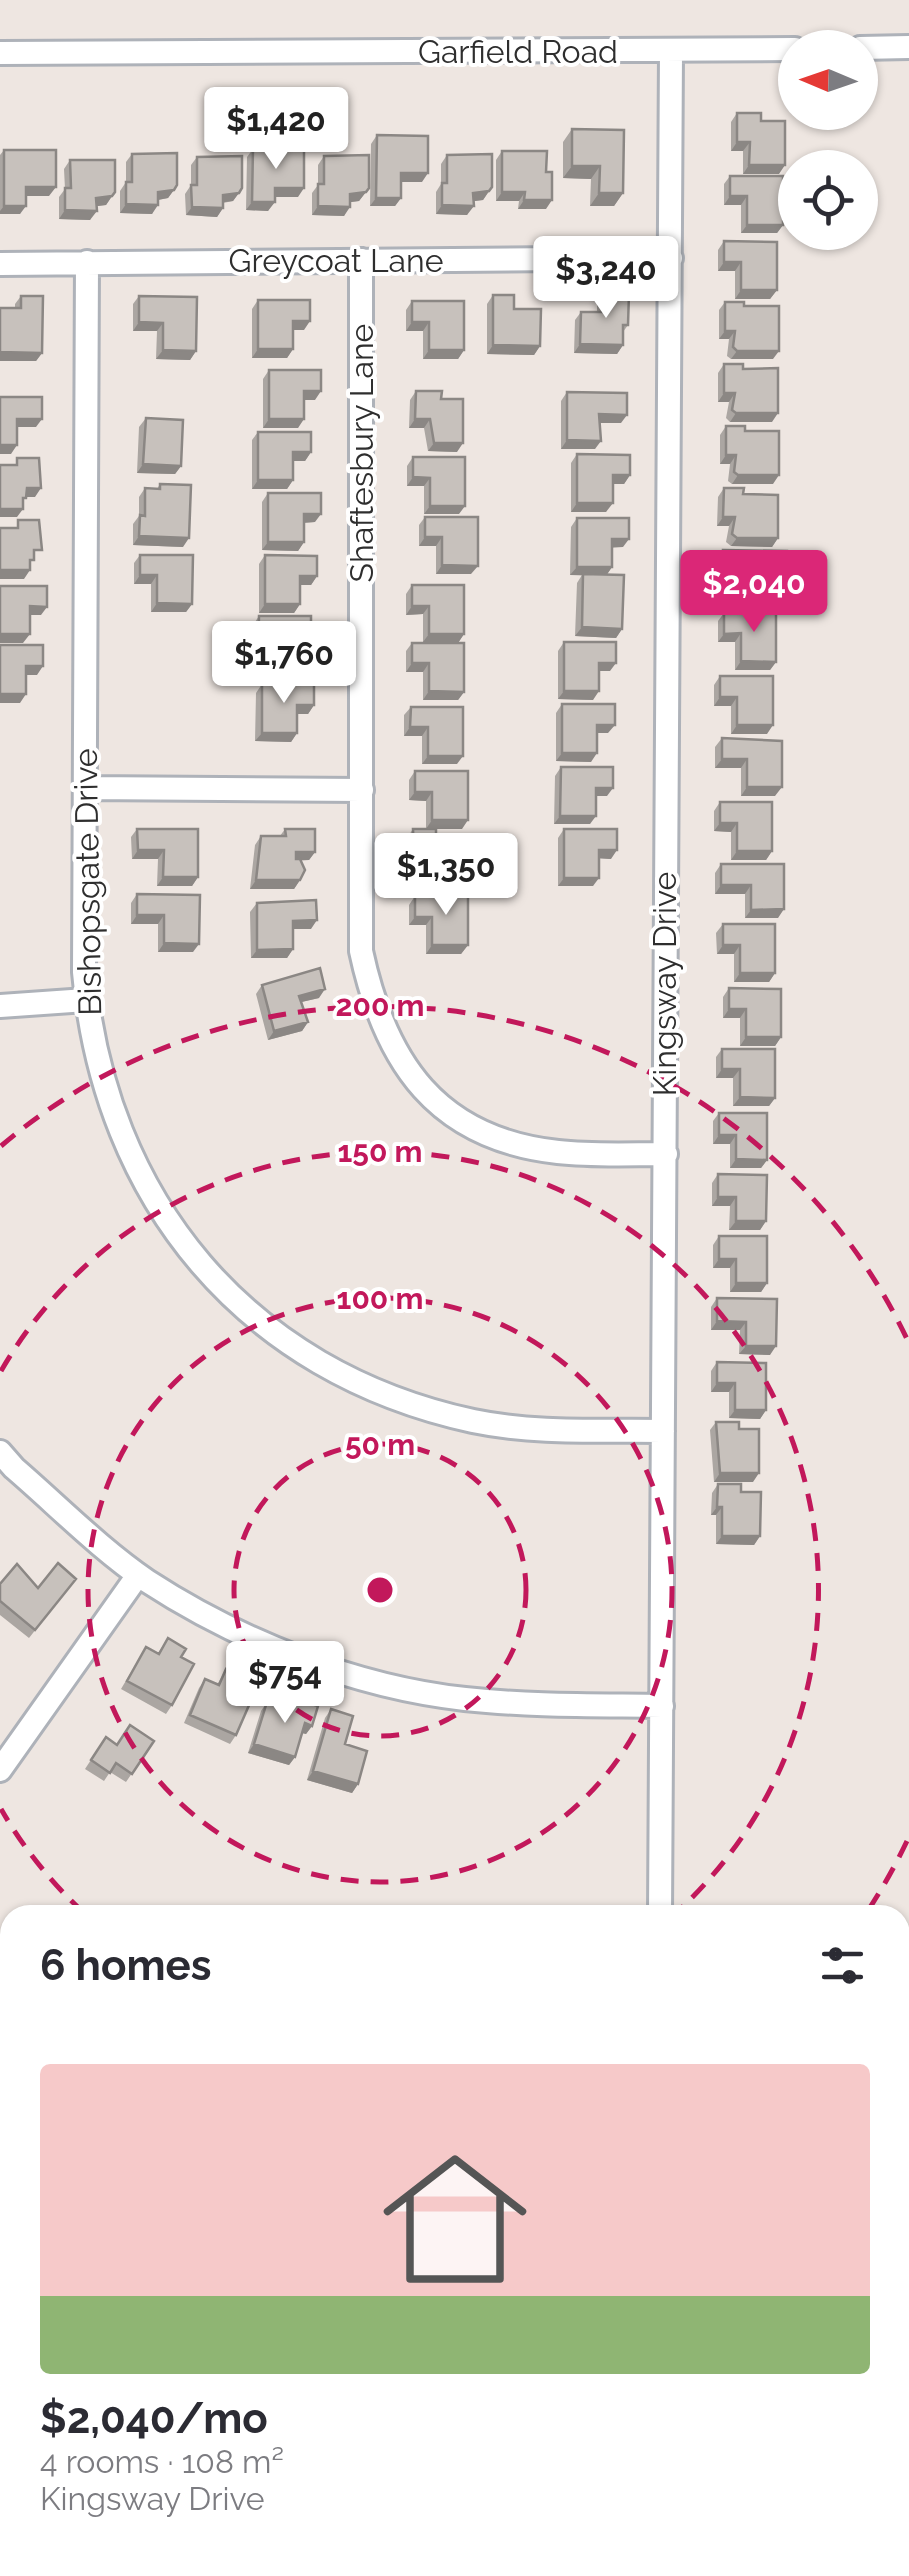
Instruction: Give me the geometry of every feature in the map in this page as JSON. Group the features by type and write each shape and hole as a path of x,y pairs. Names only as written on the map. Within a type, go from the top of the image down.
{"street":[{"path":"878,48 909,47"},
{"name":"Garfield Road","path":"0,53 778,49"},
{"name":"Kingsway Drive","path":"660,1905 671,52"},
{"name":"Greycoat Lane","path":"0,264 671,258"},
{"name":"Shaftesbury Lane","path":"361,260 361,951 370,995 390,1043 414,1078 452,1118 503,1140 557,1152 666,1154"},
{"name":"Bishopsgate Drive","path":"87,262 83,949 86,1000 112,1112 156,1204 186,1247 223,1288 281,1336 324,1365 370,1388 475,1422 526,1428 663,1431"},
{"path":"84,788 362,790"},
{"path":"0,1006 86,1000"},
{"path":"0,1452 138,1574 211,1617 307,1660 382,1682 460,1698 524,1704 662,1706"},
{"path":"0,1770 138,1574"}],"building":[{"path":"737,113 761,113 761,121 778,121 778,130 785,130 785,150 778,150 778,165 749,165 750,142 737,142"},
{"path":"572,129 624,130 623,193 599,193 600,166 572,166"},
{"path":"377,135 428,136 428,173 401,173 401,198 376,198"},
{"path":"253,149 304,149 304,188 275,188 275,202 252,202"},
{"path":"4,150 56,150 56,187 26,187 26,206 4,206"},
{"path":"502,151 547,151 546,172 552,172 552,200 524,200 525,192 502,192"},
{"path":"177,153 174,190 158,192 158,205 126,204 126,182 132,182 132,154"},
{"path":"492,154 489,191 473,193 474,206 442,205 447,155"},
{"path":"369,155 366,192 350,194 350,207 318,206 318,184 324,184 324,156"},
{"path":"242,156 239,193 223,195 223,208 192,207 191,185 197,185 197,157"},
{"path":"70,160 115,160 115,192 96,198 97,211 65,210 65,188 71,188"},
{"path":"730,176 778,176 778,225 747,225 747,196 730,196"},
{"path":"724,241 777,242 777,290 741,290 741,262 724,262"},
{"path":"603,293 629,293 623,345 580,344 581,312 603,312"},
{"path":"493,295 514,295 514,309 541,309 540,346 493,345"},
{"path":"21,296 43,296 42,353 0,352 0,308 21,308"},
{"path":"139,296 197,297 196,351 163,350 163,323 139,322"},
{"path":"258,300 310,300 310,321 293,321 293,349 258,349"},
{"path":"412,301 464,301 464,350 429,350 429,322 412,322"},
{"path":"725,302 779,306 779,351 737,351 733,347 735,331 725,331"},
{"path":"724,364 743,364 743,369 778,368 778,413 732,410 735,393 724,393"},
{"path":"269,370 321,370 321,391 304,391 304,419 269,419"},
{"path":"416,391 442,391 441,399 463,399 463,443 434,443 430,419 415,419"},
{"path":"567,392 627,393 627,415 599,414 601,441 567,440"},
{"path":"0,397 42,397 42,419 17,419 17,445 0,445"},
{"path":"146,418 183,420 181,466 143,464"},
{"path":"726,426 745,426 745,431 779,431 779,475 734,472 736,455 726,455"},
{"path":"258,432 311,432 311,452 293,452 293,480 258,480"},
{"path":"577,454 630,455 630,475 613,475 613,503 577,503"},
{"path":"413,457 465,457 465,506 430,506 430,478 413,477"},
{"path":"17,458 39,458 41,488 27,488 23,509 0,509 0,465 17,465"},
{"path":"160,484 191,485 189,538 139,536 140,515 145,516 145,488 160,489"},
{"path":"724,488 744,488 743,494 778,495 778,538 737,538 732,534 735,517 723,517"},
{"path":"268,493 321,493 321,514 304,514 304,542 268,542"},
{"path":"425,517 478,517 478,566 442,565 442,537 425,537"},
{"path":"577,518 629,518 629,539 612,539 612,567 577,567"},
{"path":"18,520 39,520 42,550 34,550 30,570 0,570 0,528 18,528"},
{"path":"723,550 787,551 786,600 751,600 752,571 723,571"},
{"path":"140,555 193,555 192,604 157,603 157,575 140,575"},
{"path":"265,555 317,556 317,576 300,576 300,604 265,604"},
{"path":"583,574 624,575 622,629 582,627"},
{"path":"412,585 464,585 464,634 429,634 429,606 412,606"},
{"path":"0,586 47,586 47,607 30,606 30,634 0,634"},
{"path":"724,613 776,613 776,662 741,661 741,633 724,634"},
{"path":"259,616 311,616 311,637 294,637 294,665 258,665"},
{"path":"564,642 616,642 616,663 599,663 599,691 564,691"},
{"path":"412,643 464,643 464,692 429,691 429,663 412,663"},
{"path":"0,645 43,645 43,666 26,666 26,694 0,694"},
{"path":"720,676 773,676 773,725 737,725 737,697 720,697"},
{"path":"262,684 314,684 314,705 297,705 297,733 262,733"},
{"path":"562,704 615,704 615,725 597,725 597,753 562,753"},
{"path":"411,707 463,707 463,756 428,756 428,727 410,727"},
{"path":"722,738 782,741 782,787 747,787 747,759 722,759"},
{"path":"561,767 613,767 613,788 596,788 596,816 560,816"},
{"path":"415,771 468,771 468,820 432,820 432,792 415,792"},
{"path":"720,802 772,802 772,851 737,851 737,823 720,823"},
{"path":"137,829 198,829 198,877 163,877 164,850 138,850"},
{"path":"285,829 315,829 315,852 296,852 296,859 300,859 305,870 300,880 256,880 261,836 286,836"},
{"path":"413,829 436,829 436,837 455,837 456,879 424,879 424,858 414,858"},
{"path":"564,829 617,829 617,850 599,850 599,878 564,878"},
{"path":"721,864 784,864 784,909 751,910 751,885 721,885"},
{"path":"137,894 200,895 199,944 164,943 164,915 137,915"},
{"path":"415,896 468,896 468,945 432,945 432,917 415,917"},
{"path":"316,900 317,920 293,921 293,949 257,950 257,903"},
{"path":"723,924 775,924 775,973 740,973 740,945 723,945"},
{"path":"320,968 325,989 299,996 308,1022 274,1031 262,985"},
{"path":"729,988 781,989 781,1037 746,1037 746,1009 729,1009"},
{"path":"722,1049 775,1049 775,1098 740,1097 740,1069 722,1069"},
{"path":"719,1113 767,1113 767,1160 736,1159 736,1135 719,1135"},
{"path":"718,1174 767,1175 766,1221 736,1221 736,1197 718,1197"},
{"path":"719,1236 767,1236 767,1283 736,1283 736,1259 719,1259"},
{"path":"717,1298 777,1299 776,1346 746,1346 746,1322 717,1321"},
{"path":"717,1362 766,1363 766,1410 735,1410 735,1383 717,1383"},
{"path":"716,1422 739,1422 739,1429 759,1429 759,1473 720,1473"},
{"path":"718,1484 741,1484 741,1492 761,1492 760,1536 722,1536"},
{"path":"58,1563 76,1579 35,1630 0,1601 0,1584 17,1564 38,1588"},
{"path":"168,1638 186,1649 181,1657 194,1664 172,1705 127,1681 146,1647 159,1654"},
{"path":"226,1669 245,1678 240,1690 253,1696 236,1735 190,1715 205,1679 219,1685"},
{"path":"289,1697 318,1706 312,1726 305,1723 295,1757 254,1744 267,1702 279,1702 286,1709"},
{"path":"331,1709 353,1716 345,1744 367,1751 358,1784 313,1771"},
{"path":"130,1725 154,1741 132,1774 116,1763 110,1773 91,1760 106,1737 117,1745"}]}
